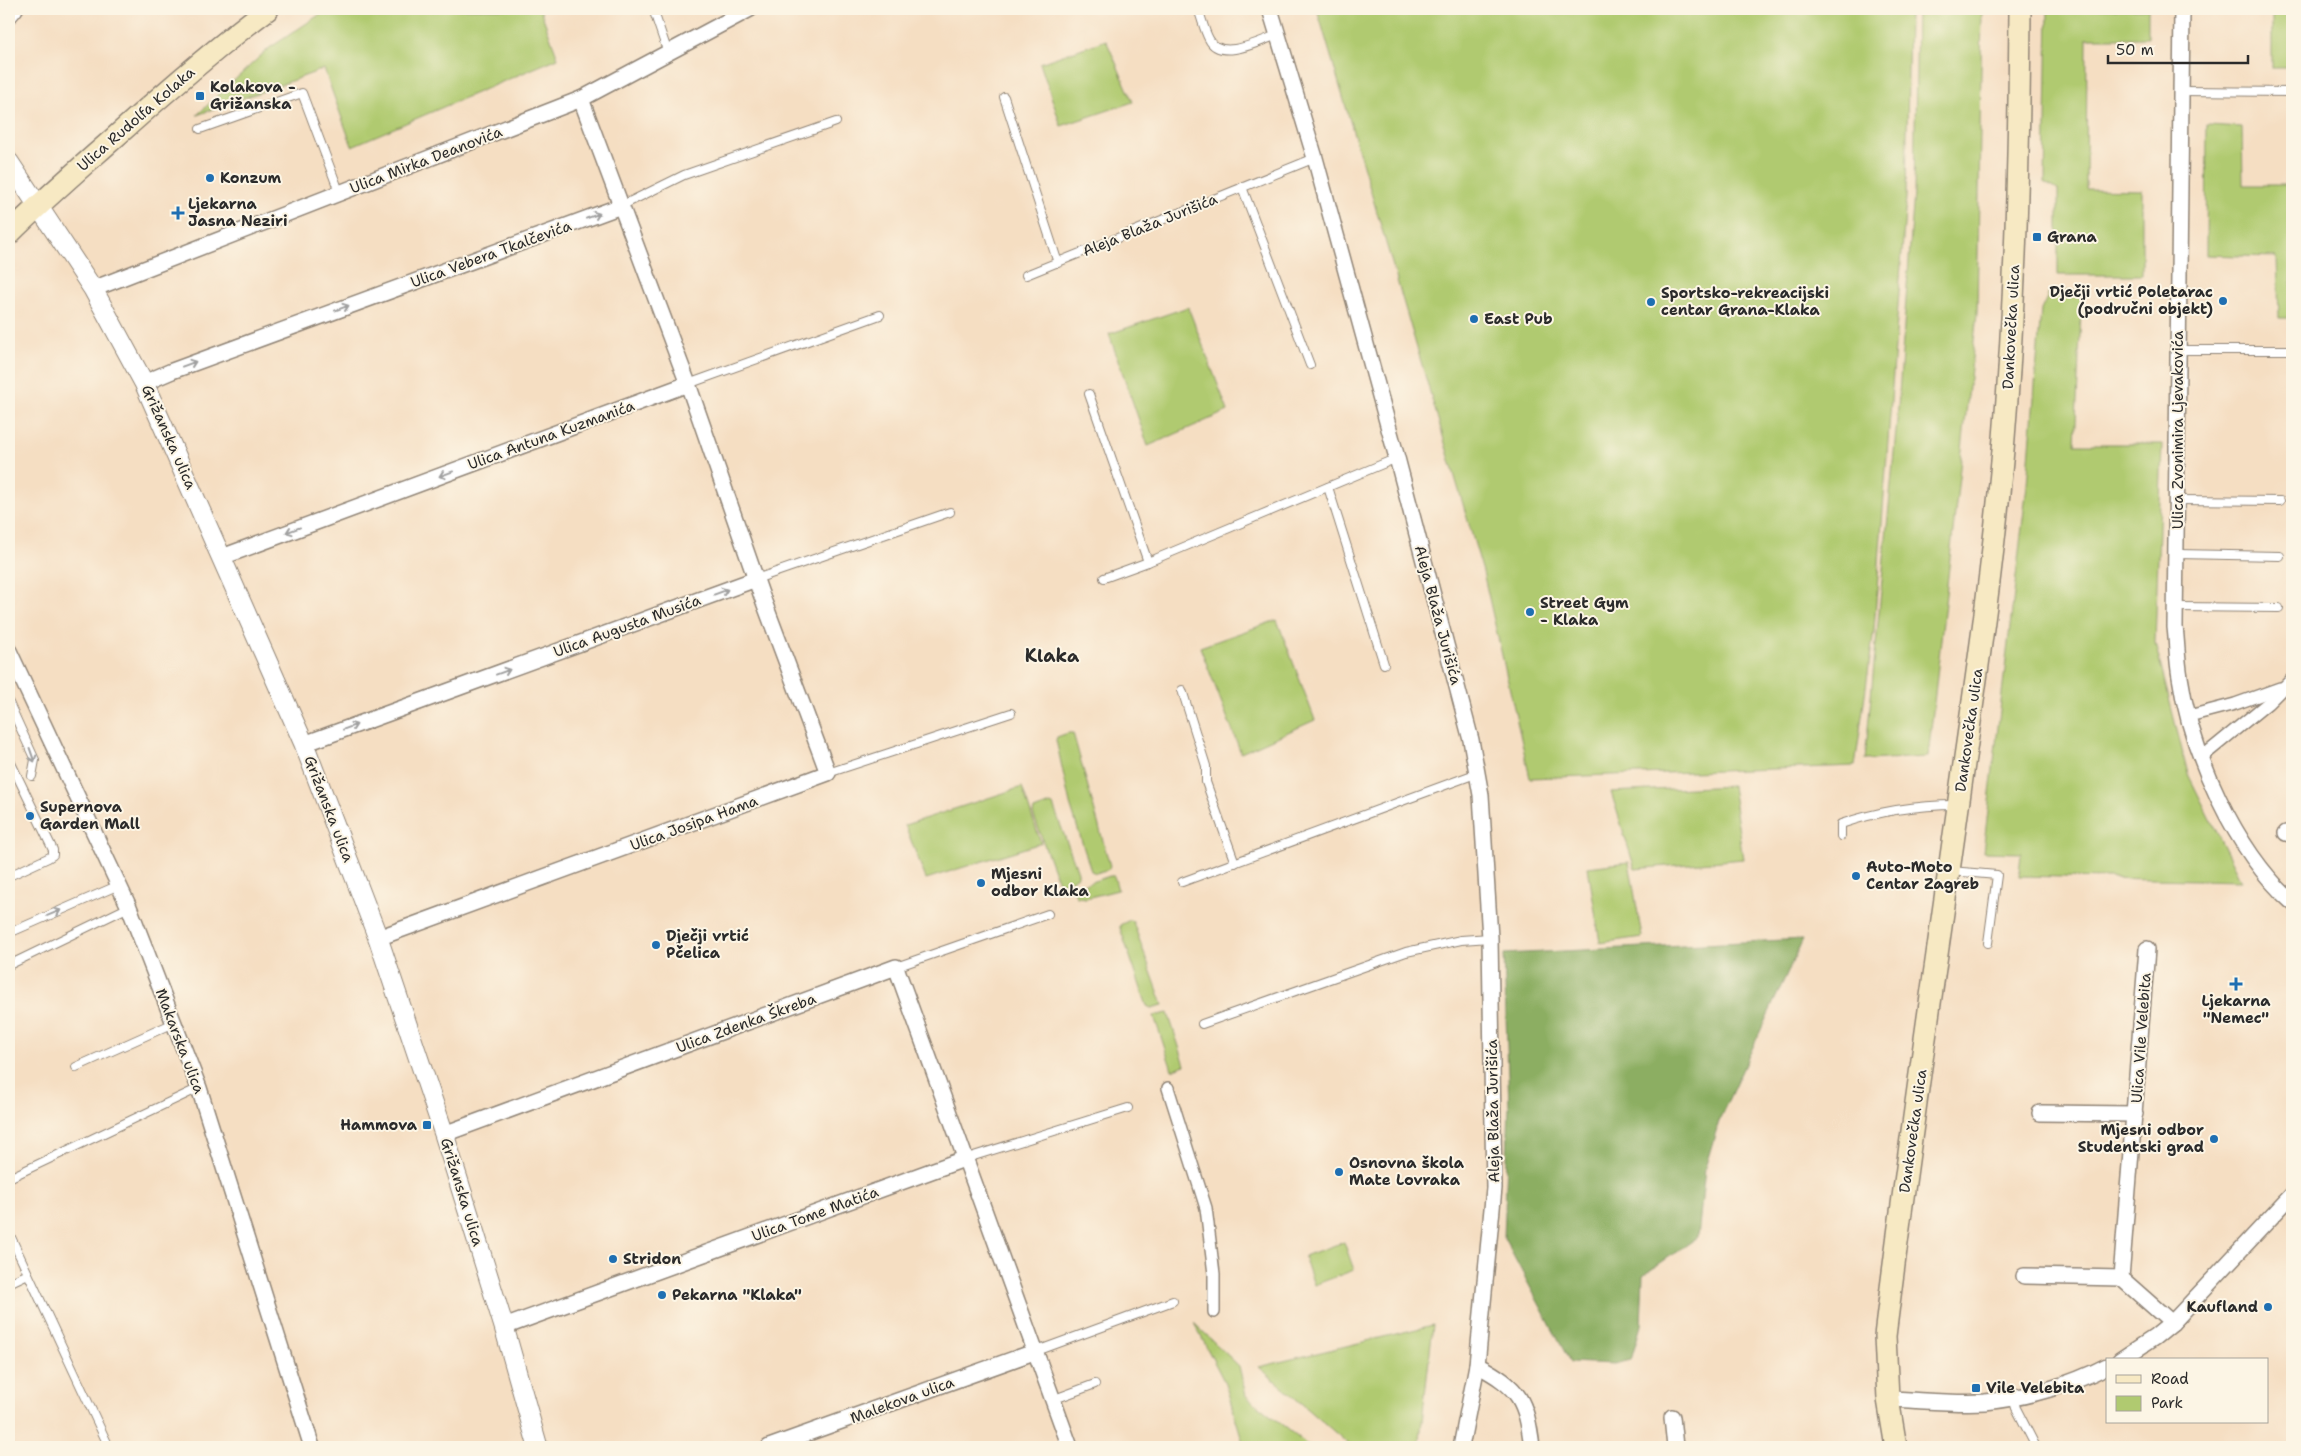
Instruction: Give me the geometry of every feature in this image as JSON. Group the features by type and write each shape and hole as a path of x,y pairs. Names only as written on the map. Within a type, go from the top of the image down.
{"main road":[{"name":"Ulica Rudolfa Kolaka","path":"9,234 37,206 224,42 268,9"},
{"name":"Dankovečka ulica","path":"1896,1447 1888,1399 1885,1336 1988,586 2004,438 2016,241 2020,9"}],"street":[{"path":"9,16 15,9"},
{"name":"Ulica Mirka Deanovića","path":"93,289 581,99 750,9"},
{"name":"Aleja Blaža Jurišića","path":"1270,9 1314,158 1397,458 1478,773 1490,938 1494,1188 1477,1365 1462,1447"},
{"name":"Ulica Zvonimira Ljevakovića","path":"2182,9 2178,500 2175,627 2180,678 2189,716 2202,757 2224,807 2250,854 2278,890 2292,902"},
{"path":"581,99 688,384 756,579 828,774"},
{"name":"Grižanska ulica","path":"9,162 93,289 144,383 304,744 378,938 444,1134 504,1327 538,1447"},
{"name":"Ulica Vebera Tkalčevića","path":"144,383 181,367 621,206"},
{"name":"Ulica Antuna Kuzmanića","path":"222,557 688,384"},
{"name":"Ulica Augusta Musića","path":"304,744 756,579"},
{"name":"Makarska ulica","path":"9,651 129,907 199,1088 312,1447"},
{"path":"2202,757 2268,703 2292,678"},
{"path":"2189,716 2235,704 2282,688"},
{"name":"Ulica Josipa Hama","path":"378,938 828,774"},
{"name":"Ulica Vile Velebita","path":"2121,1278 2136,1114 2147,949"},
{"path":"896,967 964,1159 1070,1447"},
{"name":"Ulica Zdenka Škreba","path":"444,1134 896,967"},
{"path":"1168,1088 1206,1208 1214,1274 1214,1312"},
{"path":"2040,1113 2136,1114"},
{"name":"Ulica Tome Matića","path":"504,1327 964,1159"},
{"path":"2123,1358 2172,1323 2292,1195"},
{"path":"2024,1276 2121,1278 2172,1323"},
{"name":"Malekova ulica","path":"769,1447 1034,1352"},
{"path":"1477,1365 1501,1378 1519,1395 1528,1420 1532,1447"},
{"path":"1888,1399 1984,1402 2013,1398 2066,1383 2106,1366"},
{"path":"1672,1418 1675,1447"}],"lane":[{"path":"652,9 668,53"},
{"path":"1198,9 1209,41 1218,49 1233,50 1277,35"},
{"path":"2180,91 2292,92"},
{"path":"200,129 302,92 340,194"},
{"path":"1004,97 1058,263"},
{"name":"Ulica Vebera Tkalčevića","path":"621,206 684,175 836,122"},
{"name":"Aleja Blaža Jurišića","path":"1026,275 1314,158"},
{"path":"1242,188 1310,365"},
{"name":"Ulica Antuna Kuzmanića","path":"688,384 880,315"},
{"path":"2178,350 2292,350"},
{"path":"1089,394 1148,562"},
{"path":"1104,578 1148,562 1397,458"},
{"path":"1328,486 1384,664"},
{"path":"2178,500 2280,501"},
{"name":"Ulica Augusta Musića","path":"756,579 950,512"},
{"path":"2177,554 2280,556"},
{"path":"2176,607 2280,608"},
{"path":"1182,690 1206,766 1206,782 1235,863"},
{"path":"9,703 35,760 32,776"},
{"name":"Ulica Josipa Hama","path":"828,774 1011,713"},
{"path":"9,758 52,850 52,855 9,876"},
{"path":"1182,882 1478,773"},
{"path":"1841,836 1841,824 1868,814 1908,807 1959,804"},
{"path":"1949,871 1997,875 1988,943"},
{"path":"9,933 119,885"},
{"path":"9,965 129,907"},
{"name":"Ulica Zdenka Škreba","path":"896,967 1048,914"},
{"path":"1202,1024 1406,952 1461,940 1490,938"},
{"path":"76,1067 174,1023"},
{"path":"9,1178 199,1088"},
{"name":"Ulica Tome Matića","path":"964,1159 1128,1108"},
{"path":"9,1233 109,1447"},
{"path":"9,1283 28,1274"},
{"name":"Malekova ulica","path":"1034,1352 1173,1301"},
{"path":"1052,1400 1095,1384"},
{"path":"2013,1398 2016,1408 2036,1447"}],"green space":[{"path":"328,9 540,9 558,58 352,146 324,69 197,115 268,49"},
{"name":"Sportsko-rekreacijski centar Grana-Klaka","path":"1317,9 1909,9 1906,198 1874,630 1855,766 1530,778 1483,572"},
{"path":"1917,9 1982,9 1977,314 1928,757 1865,760 1897,421 1914,192"},
{"path":"2048,9 2148,9 2148,38 2087,38 2086,189 2142,190 2142,275 2058,275 2058,190 2045,183"},
{"path":"2272,9 2292,9 2292,68 2272,68"},
{"path":"1106,40 1133,102 1061,126 1040,63"},
{"path":"2207,125 2242,127 2243,185 2292,185 2292,318 2279,318 2277,257 2206,255"},
{"path":"2050,291 2082,291 2075,444 2162,444 2155,643 2188,774 2241,881 2019,876 2021,853 1983,852 2027,485 2041,310"},
{"path":"1188,307 1228,411 1148,446 1109,334"},
{"path":"1277,620 1315,720 1241,753 1200,647"},
{"path":"1073,733 1110,866 1109,869 1096,873 1091,871 1070,804 1056,740 1057,737"},
{"path":"1732,786 1743,859 1635,869 1611,792"},
{"path":"1022,787 1041,843 926,879 905,825"},
{"path":"1050,804 1053,805 1078,872 1078,876 1065,882 1058,882 1033,814 1034,810"},
{"path":"1629,862 1642,937 1600,943 1588,867"},
{"path":"1114,876 1118,890 1086,898 1077,897 1072,888"},
{"path":"1130,920 1133,922 1163,1005 1151,1008 1147,1006 1120,928 1120,925"},
{"path":"1803,939 1720,1118 1705,1168 1698,1237 1643,1275 1641,1325 1631,1360 1614,1364 1570,1362 1504,1238 1509,1107 1504,954"},
{"path":"1168,1013 1185,1065 1172,1070 1154,1016"},
{"path":"1344,1242 1354,1270 1314,1285 1304,1256"},
{"path":"1194,1323 1239,1366 1246,1396 1310,1447 1240,1447 1244,1446 1225,1383"},
{"path":"1433,1325 1419,1447 1352,1447 1259,1367"}],"place":[{"name":"Kolakova - Grižanska","path":"200,96"},
{"name":"Konzum","path":"210,178"},
{"name":"Ljekarna Jasna Neziri","path":"178,213"},
{"name":"Grana","path":"2037,237"},
{"name":"Dječji vrtić Poletarac (područni objekt)","path":"2223,301"},
{"name":"Sportsko-rekreacijski centar Grana-Klaka","path":"1651,302"},
{"name":"East Pub","path":"1474,319"},
{"name":"Street Gym - Klaka","path":"1530,612"},
{"name":"Supernova Garden Mall","path":"30,816"},
{"name":"Auto-Moto Centar Zagreb","path":"1856,876"},
{"name":"Mjesni odbor Klaka","path":"981,883"},
{"name":"Dječji vrtić Pčelica","path":"656,945"},
{"name":"Ljekarna \"Nemec\"","path":"2236,984"},
{"name":"Hammova","path":"427,1125"},
{"name":"Mjesni odbor Studentski grad","path":"2214,1139"},
{"name":"Osnovna škola Mate Lovraka","path":"1339,1172"},
{"name":"Stridon","path":"613,1259"},
{"name":"Pekarna \"Klaka\"","path":"662,1295"},
{"name":"Kaufland","path":"2268,1307"},
{"name":"Vile Velebita","path":"1976,1388"}],"district":[{"name":"Klaka","path":"1052,656"}]}
